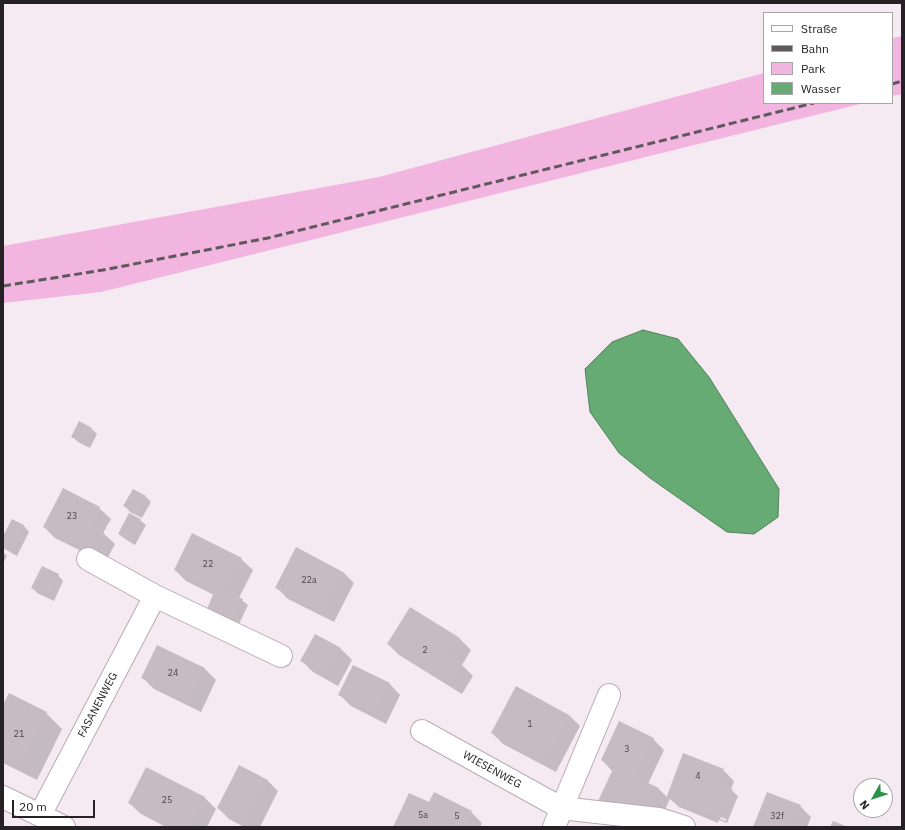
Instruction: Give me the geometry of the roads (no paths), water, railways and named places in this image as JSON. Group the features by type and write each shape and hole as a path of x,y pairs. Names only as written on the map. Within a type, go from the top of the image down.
{"street":[{"path":"88,560 155,596 282,656"},
{"name":"FASANENWEG","path":"40,815 155,596"},
{"path":"557,818 609,695"},
{"name":"WIESENWEG","path":"422,731 557,818 659,819 684,827"},
{"path":"3,796 64,827"}],"water":[{"path":"643,330 678,339 709,377 779,489 778,517 754,534 727,532 650,478 619,453 590,412 585,369 612,342"}],"railway":[{"path":"893,84 902,81"},
{"path":"3,286 103,270 268,238 810,104"}]}
